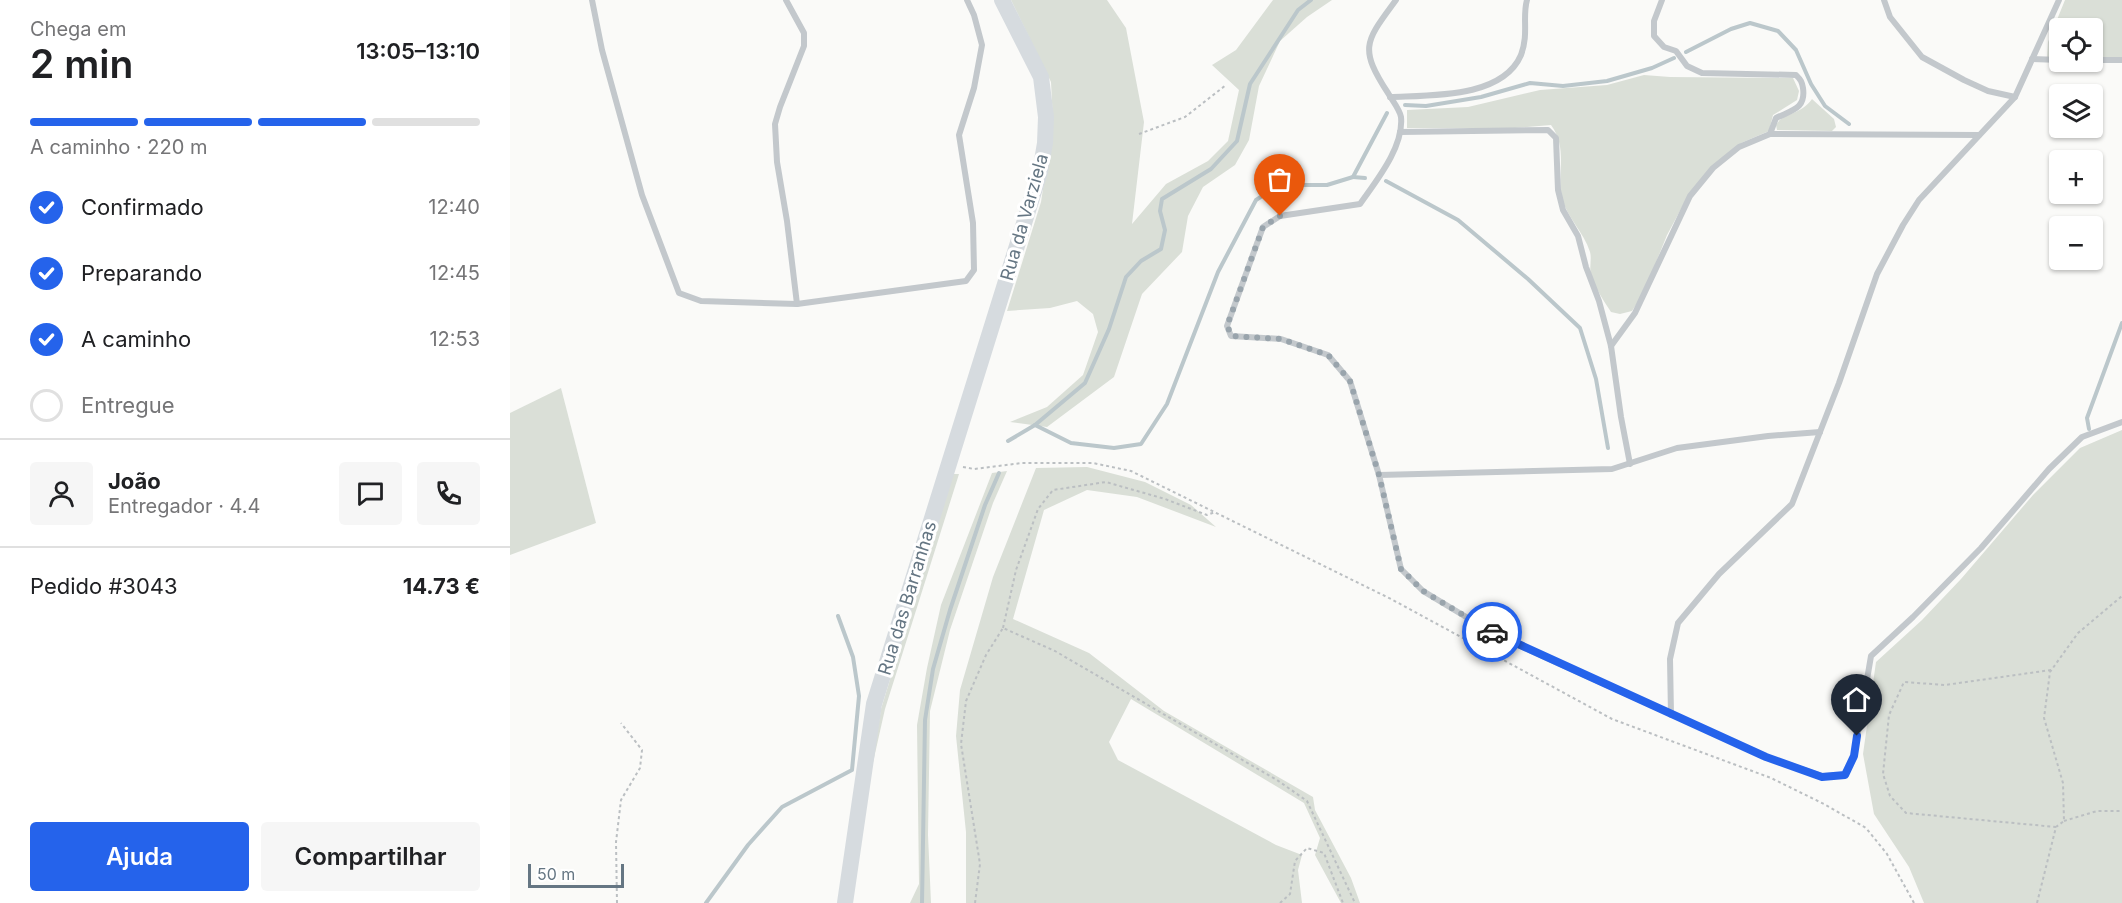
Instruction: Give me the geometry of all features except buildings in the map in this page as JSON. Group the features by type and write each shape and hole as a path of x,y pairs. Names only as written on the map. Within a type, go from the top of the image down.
{"main road":[{"name":"Rua da Varziela","path":"1001,300 1040,172 1045,143 1046,117 1041,77 1002,0"},
{"name":"Rua das Barranhas","path":"845,903 874,704 1001,300"}],"lane":[{"path":"592,0 602,50 642,195 679,293 701,301 797,304 966,281 974,270 973,223 959,135 974,88 982,45 974,15 967,0"},
{"path":"786,0 804,33 804,46 775,124 777,162 797,304"},
{"path":"1396,0 1370,36 1368,55 1401,115 1400,132 1387,166 1360,204 1280,216 1263,227 1227,326 1232,336 1281,339 1328,355 1350,381 1379,475 1401,569 1423,591 1496,635 1766,757 1822,777 1845,775 1854,756 1871,656 1981,548 2049,469 2082,437 2122,422"},
{"path":"1390,96 1460,93 1503,78 1520,58 1526,38 1527,0"},
{"path":"1662,0 1654,21 1654,36 1664,47 1676,51 1687,66 1702,73 1796,75 1801,81 1804,98 1801,106 1776,118 1770,134"},
{"path":"1884,0 1890,17 1922,57 1988,91 2015,97"},
{"path":"1671,715 1670,659 1678,623 1719,574 1792,504 1877,274 1919,200 2015,97 2059,0"},
{"path":"2032,59 2049,60"},
{"path":"2103,60 2122,60"},
{"path":"1400,132 1548,130 1556,138 1558,190 1563,210 1578,236 1611,346 1620,417 1630,464"},
{"path":"1611,346 1635,313 1690,196 1713,168 1739,147 1770,134 1979,135"},
{"path":"1379,475 1612,469 1677,448 1768,436 1820,432"}],"path":[{"path":"1139,134 1185,117 1226,85"},
{"path":"950,464 974,469 1022,463 1094,463 1131,471 1391,599 1612,719 1771,778 1824,804 1866,828 1887,854 1914,903"},
{"path":"975,903 980,864 961,744 966,701 986,654 1003,628 1017,570 1038,509 1053,489 1106,482 1165,499 1207,515 1216,512"},
{"path":"2064,821 2063,783 2044,718 2051,670 2078,633 2122,596"},
{"path":"1003,628 1055,651 1277,780 1307,801 1355,903"},
{"path":"2051,670 1945,685 1904,682 1889,715 1883,774 1890,796 1906,813 2056,827"},
{"path":"617,903 616,842 621,800 640,768 642,750 621,723"},
{"path":"2037,903 2056,827 2064,821 2097,811 2122,811"},
{"path":"1280,903 1290,894 1295,861 1307,848 1324,853 1343,903"}],"shaded area":[{"path":"1011,0 1107,0 1126,28 1144,122 1132,224 1166,184 1208,161 1228,141 1239,90 1212,65 1236,50 1273,0 1332,0 1307,17 1280,41 1259,86 1249,140 1235,165 1203,187 1188,216 1182,252 1142,294 1114,377 1047,427 1010,422 1047,407 1083,375 1098,332 1093,314 1077,301 1050,308 1007,311 1041,202 1053,122 1051,82"},
{"path":"2065,0 2122,0 2122,58 2103,58 2103,18 2058,18"},
{"path":"2049,40 2049,58 2047,58"},
{"path":"1644,75 1793,78 1799,91 1797,100 1773,115 1769,131 1741,143 1688,196 1667,235 1644,292 1632,311 1620,314 1611,312 1597,290 1591,275 1591,255 1584,238 1564,205 1561,188 1561,151 1551,125 1515,128 1407,128 1407,110 1468,107 1540,90 1607,85"},
{"path":"1812,99 1834,119 1836,127 1832,131 1777,130 1776,125 1779,121 1802,108"},
{"path":"561,388 596,523 510,555 510,413"},
{"path":"2122,430 2122,903 1924,903 1909,867 1874,814 1863,754 1876,662 1922,620 1961,579 2033,495 2080,448"},
{"path":"1087,467 1145,482 1191,505 1216,527 1137,497 1087,490 1044,510 1013,619 1089,653 1164,711 1313,797 1315,810 1351,878 1360,903 1341,903 1315,855 1320,838 1304,803 1131,699 1109,742 1118,760 1276,845 1302,855 1298,870 1302,903 966,903 966,832 956,736 960,690 993,577 1036,468"},
{"path":"1007,471 993,503 950,630 930,711 928,835 931,903 910,903 919,884 917,725 941,605 992,473"},
{"path":"953,474 959,474 885,709 870,776 881,709"}],"waterway":[{"path":"1008,441 1035,425 1085,383 1109,329 1126,277 1141,261 1161,249 1165,230 1160,211 1162,199 1211,169 1237,141 1250,84 1298,10 1311,0"},
{"path":"1686,52 1731,29 1750,23 1778,31 1796,50 1811,84 1825,106 1849,124"},
{"path":"1405,105 1426,106 1481,97 1530,83 1563,86 1607,81 1652,68 1674,58"},
{"path":"1035,425 1071,443 1114,448 1141,444 1167,404 1218,272 1256,200 1279,185 1327,185 1353,177 1387,113"},
{"path":"1353,177 1365,178"},
{"path":"1386,181 1458,220 1528,279 1580,328 1596,379 1608,448"},
{"path":"2089,429 2087,418 2122,323"},
{"path":"922,903 925,720 933,669 985,505 999,473"},
{"path":"706,903 748,845 782,807 852,770 859,696 853,657 838,616"}],"way so far":[{"path":"1280,216 1263,227 1227,326 1232,336 1281,339 1328,355 1350,381 1379,475 1401,569 1423,591 1492,632"}],"route":[{"path":"1492,632 1766,757 1822,777 1845,775 1854,756 1857,736"}]}
